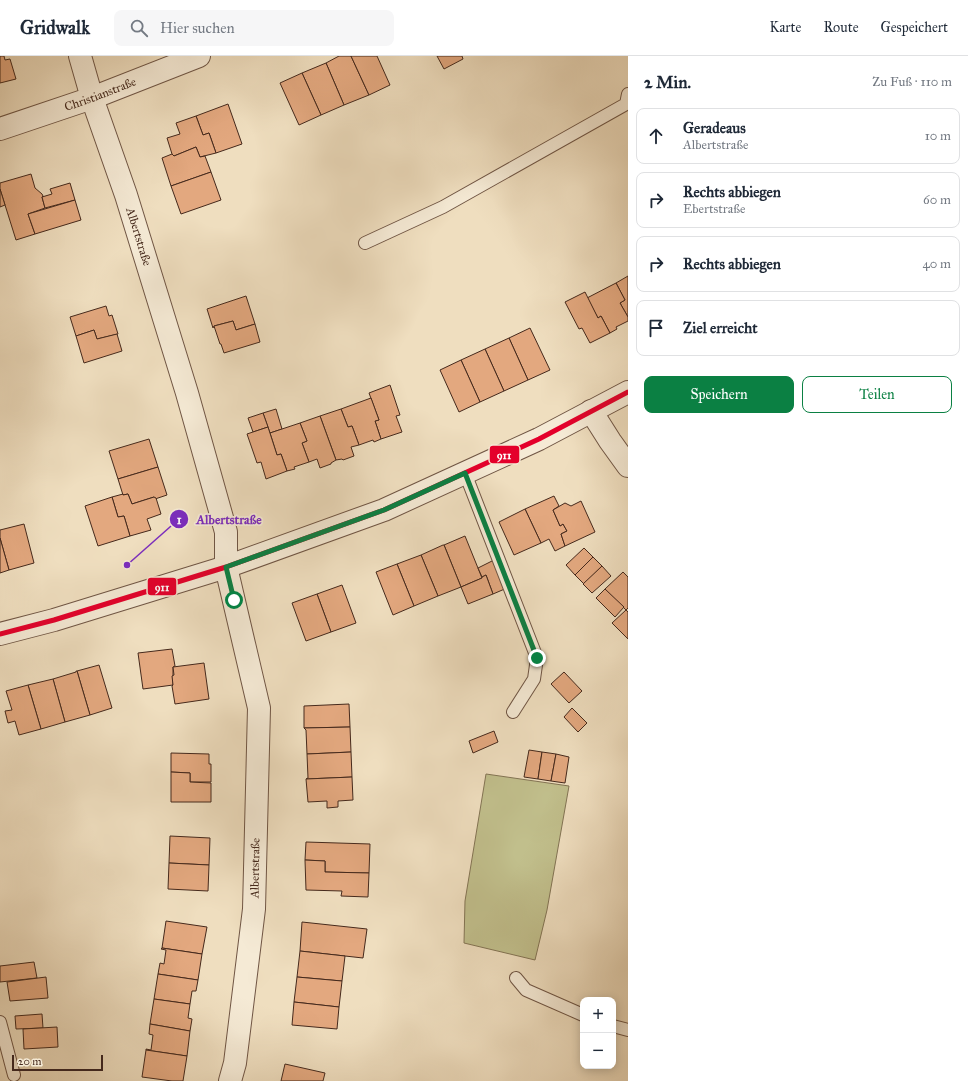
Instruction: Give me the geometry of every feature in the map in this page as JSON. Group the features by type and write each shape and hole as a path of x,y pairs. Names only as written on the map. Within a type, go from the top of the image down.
{"street":[{"name":"Albertstraße","path":"80,56 92,98 126,195 187,393 226,532 226,567 259,708 254,909 235,1063 230,1081"},
{"name":"Christianstraße","path":"0,129 92,98 199,56"},
{"path":"0,634 54,620 226,567 384,510 539,439 628,392"},
{"path":"591,411 628,466"}],"lane":[{"path":"365,243 443,207 626,104 628,94"},
{"path":"465,473 537,658 534,679 513,712"},
{"path":"516,978 526,990 580,1014"},
{"path":"0,1022 14,1075"},
{"path":"616,1027 628,1030"}],"shaded area":[{"path":"486,774 569,786 547,910 535,960 464,943 465,901"}],"building":[{"path":"0,56 4,56 5,60 10,59 16,79 0,83"},
{"path":"339,56 351,56 369,95 344,105 326,63"},
{"path":"351,56 377,56 390,85 369,95"},
{"path":"437,56 462,56 463,59 444,69"},
{"path":"326,63 344,105 321,115 302,73"},
{"path":"302,73 321,115 299,125 280,83"},
{"path":"228,104 242,144 216,153 209,133 203,135 196,116"},
{"path":"196,116 203,135 209,133 216,153 200,157 196,147 174,156 167,138 180,134 176,123"},
{"path":"196,147 200,157 205,156 211,172 171,186 162,158 172,154 174,156"},
{"path":"211,172 221,200 181,214 171,186"},
{"path":"31,174 35,188 43,196 45,208 28,214 35,234 16,240 0,189 0,183"},
{"path":"70,183 75,200 45,208 42,197 52,194 50,189"},
{"path":"0,189 5,205 0,207"},
{"path":"75,200 81,220 35,234 28,214"},
{"path":"628,276 628,317 620,303 625,300 616,283"},
{"path":"616,283 625,300 620,303 628,317 628,321 616,327 617,329 610,333 601,316 598,318 587,298"},
{"path":"585,292 598,318 601,316 610,333 590,343 582,328 579,329 565,302"},
{"path":"246,296 255,324 236,330 233,321 214,326 213,328 207,309"},
{"path":"106,306 109,316 112,315 118,334 97,339 94,330 76,336 70,317"},
{"path":"233,321 236,330 255,324 260,342 224,353 214,326"},
{"path":"530,328 550,370 528,380 509,338"},
{"path":"94,330 97,339 117,334 122,351 84,363 76,336"},
{"path":"509,338 528,380 504,391 485,349"},
{"path":"485,349 504,391 480,402 461,360"},
{"path":"461,360 480,402 459,412 440,370"},
{"path":"390,385 400,415 396,416 402,432 381,439 375,421 379,420 369,393"},
{"path":"371,398 379,420 375,421 381,439 359,445 352,426 348,427 341,409"},
{"path":"276,409 282,429 270,433 263,413"},
{"path":"341,409 348,427 352,426 359,445 351,447 354,456 343,460 336,460 320,416"},
{"path":"263,413 268,427 253,432 248,418"},
{"path":"320,416 336,460 331,464 320,468 317,459 309,462 302,443 307,441 300,423"},
{"path":"300,423 307,441 302,443 309,462 287,471 281,454 277,455 270,433"},
{"path":"268,427 277,455 281,454 287,471 266,479 261,462 257,463 247,434"},
{"path":"149,439 158,467 118,479 109,451"},
{"path":"158,467 167,495 155,499 154,497 132,504 128,494 123,495 118,479"},
{"path":"128,494 132,504 154,497 156,498 161,514 147,519 151,530 130,536 124,516 118,517 112,497"},
{"path":"554,496 559,506 553,510 560,526 563,524 567,531 561,534 565,546 555,551 549,539 541,543 525,509"},
{"path":"112,497 118,517 124,516 130,536 98,546 85,506"},
{"path":"581,501 595,532 565,546 561,534 567,531 563,524 560,526 553,510 565,503 571,506"},
{"path":"525,509 541,543 514,555 499,522"},
{"path":"24,524 34,563 9,570 0,538 0,530"},
{"path":"465,536 482,578 461,587 444,545"},
{"path":"0,538 9,570 0,573"},
{"path":"443,545 461,587 438,596 421,555"},
{"path":"584,548 593,557 575,575 566,565"},
{"path":"421,555 438,596 414,606 397,564"},
{"path":"593,557 602,566 584,584 575,575"},
{"path":"494,560 507,588 493,594 486,575 482,577 478,568"},
{"path":"397,564 414,606 393,615 376,572"},
{"path":"602,566 611,576 592,593 583,584"},
{"path":"623,572 628,577 628,608 626,610 605,589"},
{"path":"486,575 493,594 468,604 461,587"},
{"path":"342,585 356,623 331,632 317,594"},
{"path":"605,589 624,607 615,617 596,598"},
{"path":"317,594 331,632 306,641 292,603"},
{"path":"626,610 628,612 628,639 612,623"},
{"path":"172,649 175,666 173,667 173,685 143,689 138,653"},
{"path":"204,663 209,699 175,704 172,686 172,676 174,675 173,667"},
{"path":"99,665 112,708 90,715 77,671"},
{"path":"76,671 90,715 65,722 53,679"},
{"path":"564,672 582,691 569,703 551,684"},
{"path":"53,679 65,722 41,729 28,685"},
{"path":"28,685 41,729 19,735 15,721 8,723 5,711 12,710 6,691"},
{"path":"349,704 350,727 304,728 304,706"},
{"path":"572,708 587,723 578,732 564,717"},
{"path":"350,727 351,752 307,754 306,730 304,728"},
{"path":"494,731 498,742 473,753 469,741"},
{"path":"529,750 542,752 538,779 524,777"},
{"path":"351,752 352,777 306,779 308,778 307,754"},
{"path":"542,752 556,754 551,781 538,779"},
{"path":"171,753 209,754 209,764 211,764 211,782 190,782 190,773 171,772"},
{"path":"556,754 569,757 565,783 551,781"},
{"path":"171,772 190,773 190,782 211,783 211,802 171,802"},
{"path":"352,777 353,800 338,801 338,807 327,808 327,801 308,802 306,779"},
{"path":"170,836 210,838 209,865 169,863"},
{"path":"306,842 370,844 369,873 325,872 325,861 305,860"},
{"path":"305,860 325,861 325,872 369,873 368,897 341,896 342,891 306,890"},
{"path":"169,863 209,865 208,891 168,889"},
{"path":"166,921 207,927 202,954 162,948"},
{"path":"302,922 367,929 363,958 300,951"},
{"path":"161,949 202,954 198,980 158,974 160,963 164,964 166,950"},
{"path":"300,951 345,956 342,981 297,977"},
{"path":"34,962 37,978 0,982 0,966"},
{"path":"158,974 198,980 196,991 192,991 190,1004 154,999"},
{"path":"46,977 48,998 10,1001 7,982"},
{"path":"297,977 342,981 339,1007 294,1002"},
{"path":"154,999 190,1004 188,1018 192,1019 190,1031 150,1024"},
{"path":"294,1002 339,1007 337,1029 292,1025"},
{"path":"42,1014 43,1028 16,1029 15,1016"},
{"path":"150,1024 190,1031 187,1056 146,1050 151,1050 153,1035 149,1034"},
{"path":"57,1027 58,1047 24,1049 23,1029"},
{"path":"146,1050 187,1056 183,1081 142,1077"},
{"path":"285,1064 325,1073 323,1081 281,1081"}],"transit line":[{"name":"911","path":"0,634 54,620 226,567 384,510 539,439 628,392"}],"place":[{"name":"Albertstraße","path":"127,565"}],"route":[{"path":"234,600 226,567 384,510 465,473 537,658"}]}
